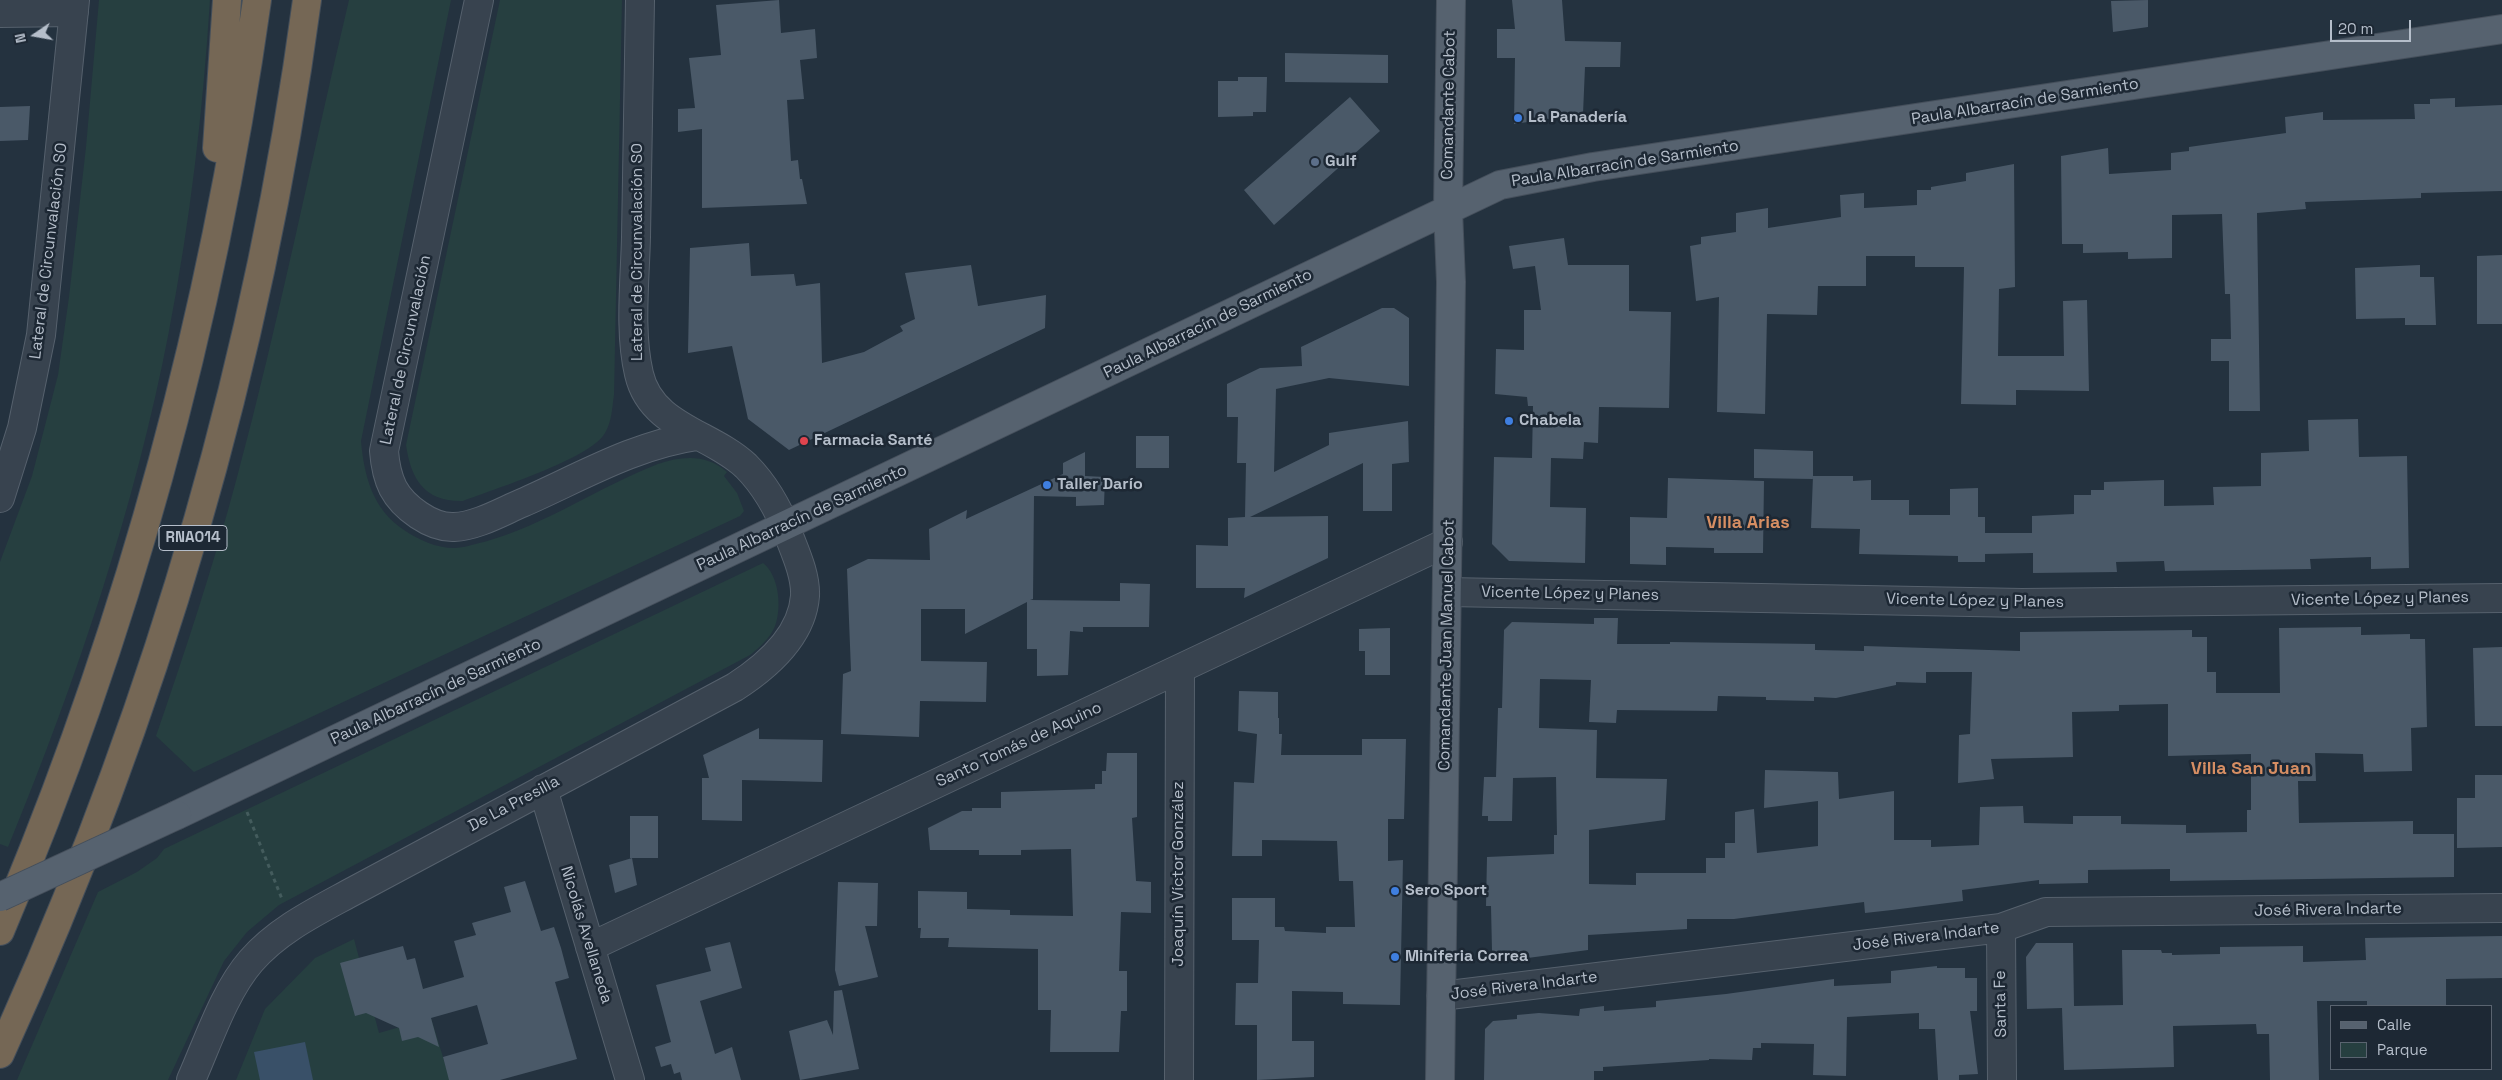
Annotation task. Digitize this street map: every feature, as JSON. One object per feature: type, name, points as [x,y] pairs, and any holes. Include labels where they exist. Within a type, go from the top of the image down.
[{"type":"highway","points":[[206,287],[227,0]]},
{"type":"highway","name":"RNA014","points":[[0,931],[41,832],[106,652],[171,435],[206,287],[233,150],[257,0]]},
{"type":"highway","name":"RNA014","points":[[0,1054],[90,844],[147,685],[177,594],[203,505],[238,369],[262,264],[290,116],[307,0]]},
{"type":"highway","points":[[290,116],[323,0]]},
{"type":"main road","name":"Comandante Cabot","points":[[1448,210],[1451,0]]},
{"type":"main road","name":"Paula Albarracín de Sarmiento","points":[[0,897],[177,815],[1500,185],[1593,167],[2502,29]]},
{"type":"main road","name":"Comandante Juan Manuel Cabot","points":[[1440,1080],[1451,282],[1448,210]]},
{"type":"street","name":"Lateral de Circunvalación","points":[[479,0],[384,451],[388,475],[393,488],[401,500],[428,520],[440,526],[454,527],[489,518],[655,444],[698,436]]},
{"type":"street","name":"Lateral de Circunvalación SO","points":[[640,0],[635,352],[642,384],[655,408],[666,417],[698,436],[720,446],[746,466],[772,498],[785,526]]},
{"type":"street","name":"Lateral de Circunvalación SO","points":[[0,498],[22,428],[41,335],[75,6]]},
{"type":"street","points":[[0,13],[75,6]]},
{"type":"street","name":"De La Presilla","points":[[191,1080],[220,1015],[242,975],[251,962],[277,937],[324,907],[543,789],[703,706],[758,672],[775,657],[797,622],[805,595],[800,567],[785,526]]},
{"type":"street","name":"Santo Tomás de Aquino","points":[[590,947],[1448,542]]},
{"type":"street","name":"Vicente López y Planes","points":[[1448,592],[2022,603],[2502,598]]},
{"type":"street","name":"Joaquín Víctor González","points":[[1179,1080],[1180,669]]},
{"type":"street","name":"Nicolás Avellaneda","points":[[543,789],[630,1080]]},
{"type":"street","name":"José Rivera Indarte","points":[[1441,996],[2001,928],[2046,912],[2502,908]]},
{"type":"street","name":"Santa Fe","points":[[2001,928],[2002,1080]]},
{"type":"path","points":[[244,806],[283,902]]},
{"type":"green space","points":[[99,0],[210,0],[204,83],[177,290],[139,463],[121,528],[80,657],[8,847],[0,844],[0,562],[32,476],[58,375],[86,147]]},
{"type":"green space","points":[[349,0],[451,0],[361,441],[362,454],[372,491],[385,513],[393,522],[422,540],[441,547],[462,547],[507,535],[550,516],[636,473],[658,464],[685,458],[703,459],[727,472],[724,476],[737,493],[744,511],[740,516],[194,772],[156,736],[218,545],[252,421]]},
{"type":"green space","points":[[500,0],[622,0],[614,395],[610,419],[605,433],[596,443],[581,453],[518,481],[463,501],[450,500],[439,498],[422,487],[412,469],[406,445]]},
{"type":"green space","points":[[763,563],[773,575],[776,583],[778,610],[773,630],[757,649],[750,655],[279,905],[247,932],[224,961],[168,1080],[17,1080],[98,892],[137,872],[157,858],[164,849]]},
{"type":"green space","points":[[354,939],[379,1033],[431,1018],[446,1067],[488,1056],[494,1080],[236,1080],[265,1009],[315,958]]},
{"type":"water","points":[[305,1042],[313,1080],[260,1080],[254,1052]]},
{"type":"building","points":[[779,0],[781,33],[815,29],[817,58],[800,60],[804,99],[787,100],[791,161],[798,160],[800,179],[802,179],[807,204],[702,208],[702,129],[678,132],[678,109],[695,108],[689,58],[721,55],[716,5]]},
{"type":"building","points":[[1512,0],[1562,0],[1565,41],[1621,42],[1620,67],[1585,67],[1583,114],[1514,124],[1515,58],[1497,58],[1497,29],[1515,29]]},
{"type":"building","points":[[2148,0],[2148,27],[2113,32],[2111,1]]},
{"type":"building","points":[[1285,53],[1388,55],[1388,83],[1285,82]]},
{"type":"building","points":[[1238,77],[1267,77],[1266,112],[1253,112],[1253,116],[1218,117],[1218,81],[1238,81]]},
{"type":"building","points":[[1350,97],[1380,131],[1274,225],[1244,190]]},
{"type":"building","points":[[2455,98],[2455,107],[2502,105],[2502,191],[2421,193],[2421,198],[2305,202],[2306,209],[2257,213],[2260,411],[2229,411],[2229,361],[2211,361],[2211,339],[2231,339],[2230,294],[2225,294],[2222,214],[2172,215],[2172,258],[2128,259],[2128,252],[2083,253],[2083,244],[2062,244],[2061,156],[2108,148],[2109,174],[2171,170],[2171,153],[2189,151],[2189,147],[2286,133],[2285,117],[2323,112],[2323,120],[2415,119],[2414,104],[2430,104],[2430,99]]},
{"type":"building","points":[[30,106],[28,140],[0,141],[0,107]]},
{"type":"building","points":[[2014,164],[2015,287],[1999,289],[1998,356],[2064,356],[2063,301],[2087,300],[2089,391],[2016,390],[2016,405],[1961,404],[1964,267],[1915,267],[1915,256],[1866,256],[1866,286],[1818,286],[1817,315],[1767,314],[1765,414],[1717,412],[1719,297],[1696,301],[1690,246],[1701,244],[1701,237],[1736,232],[1736,213],[1768,208],[1768,228],[1841,217],[1840,195],[1864,193],[1864,208],[1917,205],[1917,190],[1931,190],[1931,187],[1966,181],[1966,173]]},
{"type":"building","points":[[1564,238],[1568,265],[1629,265],[1629,311],[1671,312],[1669,408],[1599,407],[1598,443],[1584,442],[1583,459],[1551,458],[1550,507],[1586,508],[1585,563],[1509,561],[1492,544],[1494,457],[1532,458],[1533,406],[1528,406],[1527,397],[1495,394],[1496,349],[1524,350],[1524,310],[1541,310],[1535,266],[1513,269],[1509,246]]},
{"type":"building","points":[[749,243],[751,276],[794,274],[796,286],[820,283],[822,363],[864,352],[903,331],[900,326],[915,319],[905,273],[971,265],[978,306],[1046,295],[1045,328],[789,450],[748,419],[732,346],[688,353],[690,248]]},
{"type":"building","points":[[2502,255],[2502,324],[2477,324],[2477,256]]},
{"type":"building","points":[[2420,265],[2420,277],[2434,277],[2436,325],[2405,325],[2405,318],[2356,319],[2355,268]]},
{"type":"building","points":[[1382,308],[1394,308],[1409,318],[1409,386],[1329,378],[1276,389],[1274,472],[1329,445],[1329,433],[1408,421],[1409,462],[1392,464],[1392,511],[1363,511],[1363,463],[1250,517],[1328,516],[1328,558],[1244,598],[1245,588],[1196,588],[1196,545],[1228,546],[1228,518],[1245,517],[1246,463],[1237,463],[1238,417],[1227,417],[1227,384],[1260,368],[1302,366],[1301,347]]},
{"type":"building","points":[[2358,419],[2359,457],[2407,456],[2409,568],[2371,569],[2371,557],[2310,559],[2311,569],[2165,571],[2164,561],[2116,562],[2117,572],[2033,573],[2033,553],[1985,554],[1985,562],[1958,562],[1958,556],[1859,554],[1860,529],[1811,528],[1813,476],[1853,476],[1853,481],[1871,480],[1871,500],[1909,500],[1909,515],[1950,515],[1950,489],[1978,488],[1978,517],[1985,517],[1985,533],[2032,533],[2032,516],[2074,514],[2074,495],[2091,495],[2091,490],[2104,490],[2104,482],[2164,480],[2164,506],[2214,505],[2213,487],[2261,486],[2261,453],[2309,451],[2308,420]]},
{"type":"building","points":[[1136,436],[1169,436],[1169,468],[1136,468]]},
{"type":"building","points":[[1754,449],[1813,451],[1813,479],[1754,478]]},
{"type":"building","points":[[1085,452],[1085,476],[1105,477],[1104,505],[1076,506],[1076,497],[1034,496],[1033,599],[1030,600],[1120,601],[1120,583],[1150,584],[1149,627],[1083,627],[1083,632],[1070,631],[1068,675],[1037,676],[1037,649],[1027,649],[1027,602],[965,634],[965,609],[921,609],[921,661],[987,662],[986,702],[920,701],[919,737],[841,734],[843,674],[851,671],[847,569],[868,559],[930,560],[929,529],[967,510],[966,519],[1063,474],[1063,463]]},
{"type":"building","points":[[1668,478],[1764,481],[1763,553],[1714,553],[1714,548],[1666,547],[1666,565],[1630,564],[1630,517],[1667,518]]},
{"type":"building","points":[[1594,618],[1618,618],[1617,644],[1670,644],[1670,642],[1815,644],[1815,650],[1864,651],[1864,646],[2020,651],[2020,632],[2192,630],[2192,637],[2207,637],[2207,672],[2216,672],[2216,693],[2280,693],[2279,628],[2361,627],[2361,635],[2410,634],[2410,639],[2425,639],[2427,727],[2411,728],[2412,771],[2364,772],[2363,754],[2315,753],[2316,781],[2298,781],[2299,823],[2413,821],[2413,834],[2454,834],[2454,877],[2170,881],[2170,869],[2088,870],[2088,883],[2039,884],[2039,880],[1962,890],[1963,901],[1892,910],[1865,913],[1864,902],[1734,919],[1687,919],[1687,929],[1588,935],[1588,950],[1505,961],[1492,951],[1491,906],[1486,906],[1487,857],[1554,854],[1554,835],[1557,835],[1556,777],[1513,778],[1512,821],[1488,821],[1488,816],[1482,816],[1484,777],[1496,777],[1498,708],[1502,708],[1504,630],[1512,622],[1594,624]],"holes":[[[1926,672],[1972,672],[1970,734],[1959,735],[1958,783],[1994,779],[1991,759],[2073,757],[2072,712],[2119,711],[2119,705],[2168,704],[2168,756],[2251,754],[2251,810],[2247,810],[2247,832],[2186,833],[2186,825],[2121,824],[2121,816],[2073,816],[2073,824],[2024,823],[2023,806],[1980,807],[1979,845],[1931,847],[1931,840],[1894,840],[1894,791],[1839,799],[1838,772],[1765,770],[1764,808],[1818,801],[1818,846],[1757,853],[1754,809],[1735,812],[1735,843],[1725,843],[1725,858],[1706,858],[1706,873],[1636,873],[1636,885],[1589,884],[1589,830],[1665,820],[1667,779],[1596,778],[1597,730],[1539,728],[1540,679],[1591,680],[1589,722],[1616,723],[1617,710],[1717,711],[1718,696],[1814,701],[1814,697],[1836,698],[1896,685],[1896,682],[1926,683]]]},
{"type":"building","points":[[1390,628],[1390,675],[1365,675],[1365,651],[1359,651],[1359,629]]},
{"type":"building","points":[[2502,647],[2502,726],[2475,726],[2473,648]]},
{"type":"building","points":[[1239,691],[1278,692],[1279,734],[1282,734],[1281,755],[1362,755],[1362,739],[1406,739],[1404,819],[1388,819],[1388,861],[1403,860],[1400,1005],[1343,1004],[1343,992],[1292,991],[1292,1041],[1314,1041],[1314,1077],[1257,1080],[1257,1025],[1235,1025],[1236,983],[1258,983],[1259,940],[1232,940],[1232,898],[1275,898],[1275,927],[1284,927],[1285,931],[1326,933],[1326,927],[1355,927],[1353,881],[1339,881],[1337,841],[1262,840],[1262,856],[1232,856],[1234,782],[1254,783],[1257,734],[1238,731]]},
{"type":"building","points":[[759,728],[759,739],[823,740],[822,782],[742,780],[742,821],[702,820],[702,778],[709,778],[703,755]]},
{"type":"building","points":[[1107,753],[1137,753],[1137,817],[1132,818],[1136,881],[1151,882],[1151,913],[1121,912],[1119,971],[1127,971],[1127,1011],[1121,1011],[1119,1052],[1050,1052],[1051,1010],[1038,1010],[1038,949],[948,947],[949,938],[920,938],[921,928],[918,928],[918,891],[967,892],[967,909],[1010,910],[1010,915],[1073,916],[1071,849],[1021,850],[1021,855],[979,855],[979,850],[930,850],[928,828],[962,811],[972,811],[972,808],[1001,808],[1001,792],[1095,789],[1095,784],[1102,784],[1102,771],[1106,771]]},
{"type":"building","points":[[2475,775],[2502,775],[2502,847],[2457,848],[2457,798],[2475,798]]},
{"type":"building","points":[[630,816],[658,816],[658,858],[630,858]]},
{"type":"building","points":[[632,858],[637,885],[615,893],[609,865]]},
{"type":"building","points":[[525,881],[541,931],[554,927],[561,948],[569,978],[555,982],[577,1059],[500,1080],[449,1080],[443,1057],[488,1044],[477,1005],[431,1018],[439,1047],[418,1037],[402,1041],[399,1028],[366,1013],[355,1016],[340,963],[403,946],[407,960],[415,958],[423,989],[464,977],[454,941],[476,935],[472,923],[511,912],[504,887]]},
{"type":"building","points":[[838,882],[878,883],[877,926],[865,926],[878,977],[839,986],[835,970]]},
{"type":"building","points":[[2502,936],[2502,978],[2446,979],[2446,1005],[2367,1005],[2367,1001],[2317,1001],[2319,1080],[2270,1080],[2269,1034],[2257,1034],[2256,1024],[2173,1026],[2174,1067],[2064,1070],[2062,1008],[2027,1009],[2026,957],[2036,943],[2073,943],[2074,1006],[2123,1005],[2122,950],[2161,950],[2162,953],[2172,953],[2172,955],[2220,954],[2220,947],[2303,946],[2303,962],[2366,960],[2365,938]]},
{"type":"building","points":[[730,942],[742,988],[700,1001],[715,1054],[732,1047],[741,1080],[682,1080],[680,1072],[674,1074],[671,1064],[661,1067],[655,1047],[671,1042],[656,985],[711,971],[705,948]]},
{"type":"building","points":[[1937,966],[1937,968],[1965,968],[1965,978],[1977,978],[1977,1011],[1970,1011],[1978,1074],[1959,1075],[1959,1080],[1938,1080],[1935,1029],[1919,1029],[1919,1013],[1847,1017],[1846,1076],[1813,1075],[1814,1044],[1761,1043],[1761,1048],[1753,1048],[1752,1060],[1709,1059],[1603,1067],[1603,1071],[1594,1071],[1594,1080],[1484,1080],[1485,1029],[1493,1021],[1517,1019],[1517,1015],[1539,1013],[1579,1016],[1580,1009],[1604,1006],[1604,1011],[1656,1007],[1656,1001],[1726,994],[1834,979],[1834,986],[1891,983],[1891,971]]},
{"type":"building","points":[[842,990],[859,1069],[800,1080],[789,1031],[827,1020],[833,1035],[834,991]]},
{"type":"place","name":"La Panadería","points":[[1518,118]]},
{"type":"place","name":"Gulf","points":[[1315,162]]},
{"type":"place","name":"Chabela","points":[[1509,421]]},
{"type":"place","name":"Farmacia Santé","points":[[804,441]]},
{"type":"place","name":"Taller Darío","points":[[1047,485]]},
{"type":"place","name":"Sero Sport","points":[[1395,891]]},
{"type":"place","name":"Miniferia Correa","points":[[1395,957]]},
{"type":"district","name":"Villa Arias","points":[[1748,523]]},
{"type":"district","name":"Villa San Juan","points":[[2251,769]]}]
